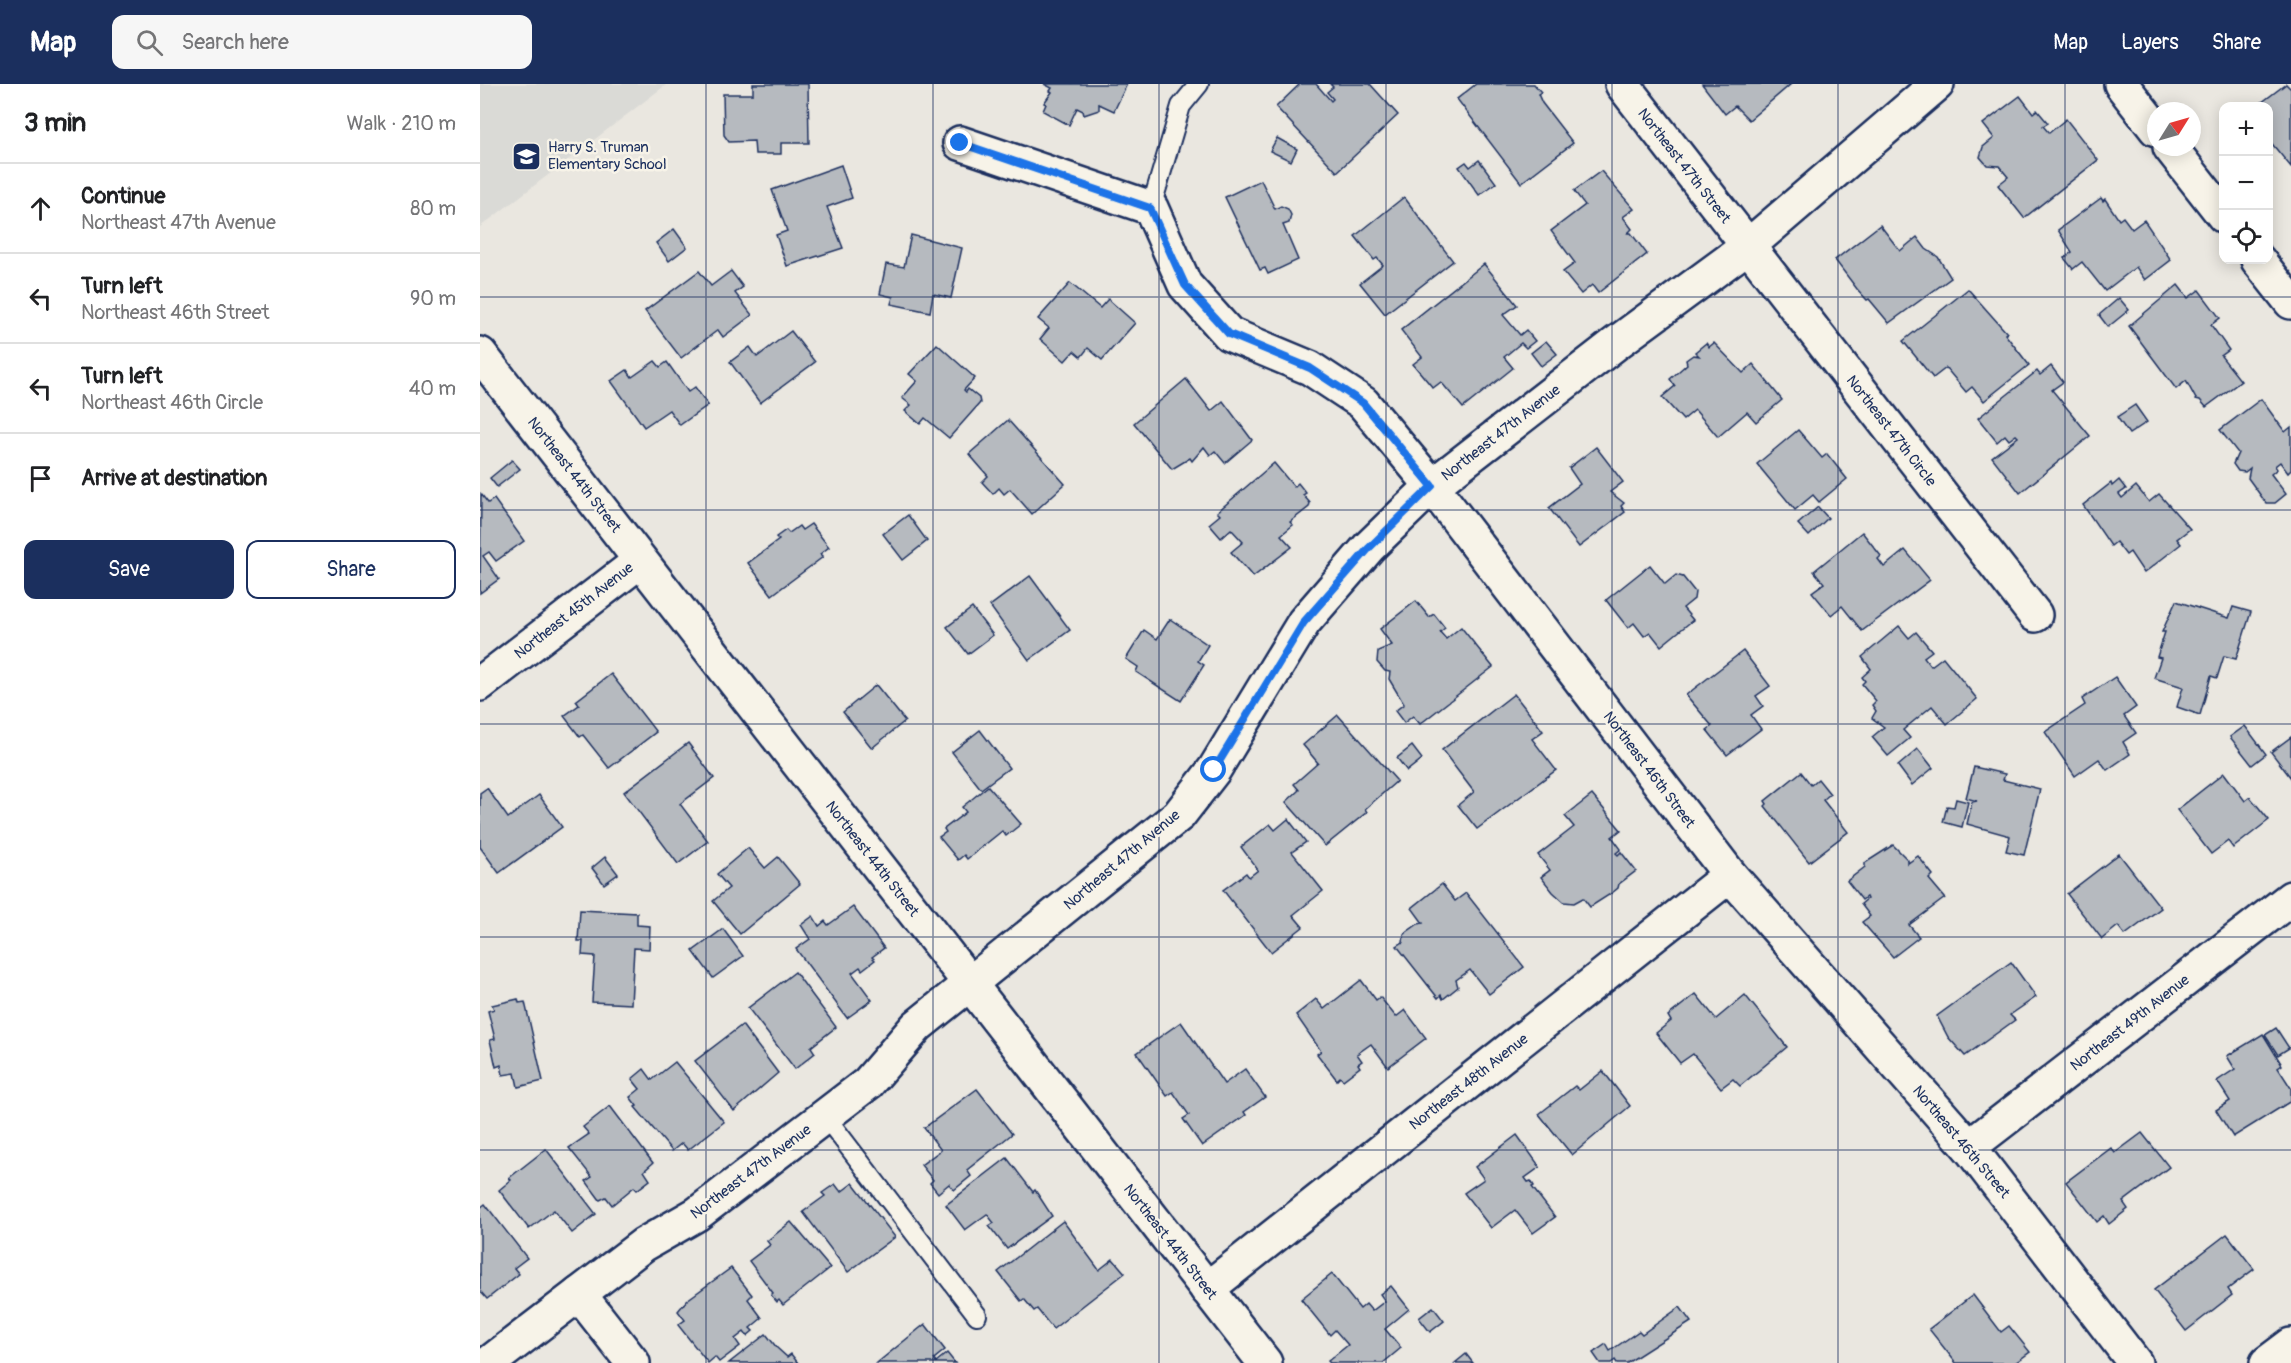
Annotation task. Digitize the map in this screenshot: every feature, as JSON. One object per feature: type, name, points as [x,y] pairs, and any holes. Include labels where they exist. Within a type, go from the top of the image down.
[{"type":"street","name":"Northeast 47th Street","points":[[1622,84],[1747,247]]},
{"type":"street","name":"Northeast 47th Avenue","points":[[489,1363],[643,1245],[697,1214],[868,1083],[917,1026],[1179,815],[1214,770],[1304,622],[1369,548],[1432,486],[1615,344],[1747,247],[1937,84]]},
{"type":"street","points":[[2121,84],[2147,117]]},
{"type":"street","points":[[960,143],[1150,208]]},
{"type":"street","points":[[2177,156],[2219,211]]},
{"type":"street","name":"Northeast 46th Street","points":[[1150,208],[1185,285],[1229,334],[1310,368],[1363,403],[1432,486],[1730,875],[1969,1147],[2135,1363]]},
{"type":"street","name":"Northeast 47th Circle","points":[[1747,247],[2035,615]]},
{"type":"street","points":[[2261,264],[2291,302]]},
{"type":"street","name":"Northeast 44th Street","points":[[480,354],[1265,1363]]},
{"type":"street","name":"Northeast 45th Avenue","points":[[480,684],[640,561]]},
{"type":"street","name":"Northeast 48th Avenue","points":[[1207,1289],[1730,875]]},
{"type":"street","name":"Northeast 49th Avenue","points":[[1969,1147],[2291,898]]},
{"type":"street","points":[[579,1294],[633,1363]]},
{"type":"street","points":[[2267,1363],[2291,1345]]},
{"type":"lane","points":[[1150,208],[1181,106],[1199,84]]},
{"type":"lane","points":[[825,1116],[977,1315]]},
{"type":"shaded area","name":"Harry S. Truman Elementary School","points":[[480,84],[667,84],[480,227]]},
{"type":"building","points":[[753,84],[808,84],[809,143],[781,143],[781,154],[755,154],[754,141],[729,142],[724,135],[723,94],[753,94]]},
{"type":"building","points":[[1044,84],[1127,84],[1114,111],[1099,104],[1099,110],[1084,115],[1083,111],[1077,108],[1069,125],[1043,111],[1046,104],[1044,103],[1052,92],[1050,91],[1052,88]]},
{"type":"building","points":[[1300,84],[1316,84],[1331,101],[1333,99],[1327,92],[1333,87],[1330,84],[1370,84],[1398,115],[1337,172],[1276,107]]},
{"type":"building","points":[[1476,84],[1534,84],[1541,92],[1538,94],[1542,103],[1573,143],[1521,183],[1457,99]]},
{"type":"building","points":[[1702,84],[1791,84],[1749,120],[1735,106],[1725,114]]},
{"type":"building","points":[[2286,84],[2291,89],[2291,167],[2273,145],[2273,102],[2262,102]]},
{"type":"building","points":[[2020,96],[2033,113],[2037,110],[2048,123],[2043,126],[2049,133],[2066,119],[2098,160],[2024,218],[1998,185],[2008,177],[1999,166],[1987,165],[1980,157],[1983,147],[1994,138],[1983,124]]},
{"type":"building","points":[[1277,138],[1297,149],[1291,161],[1270,151]]},
{"type":"building","points":[[1479,160],[1496,183],[1479,195],[1459,167],[1466,162],[1470,167]]},
{"type":"building","points":[[841,165],[852,198],[827,207],[843,248],[787,266],[776,235],[787,231],[772,190]]},
{"type":"building","points":[[1601,171],[1634,209],[1623,217],[1632,229],[1628,233],[1631,233],[1647,254],[1598,293],[1592,285],[1581,294],[1563,272],[1575,263],[1551,231],[1585,205],[1574,191]]},
{"type":"building","points":[[1261,180],[1275,209],[1281,206],[1288,209],[1291,215],[1289,223],[1283,225],[1298,260],[1268,274],[1265,268],[1260,270],[1225,197]]},
{"type":"building","points":[[1404,197],[1453,261],[1385,314],[1360,283],[1383,265],[1377,258],[1374,260],[1355,236]]},
{"type":"building","points":[[2101,198],[2103,201],[2105,199],[2119,220],[2123,217],[2132,229],[2144,220],[2171,260],[2145,280],[2136,267],[2105,291],[2082,262],[2073,269],[2064,258],[2072,252],[2058,230]]},
{"type":"building","points":[[1880,225],[1900,251],[1917,237],[1926,249],[1938,257],[1951,278],[1889,323],[1869,299],[1867,300],[1857,289],[1835,260]]},
{"type":"building","points":[[674,229],[687,247],[669,261],[656,243]]},
{"type":"building","points":[[911,235],[962,248],[951,298],[933,294],[930,312],[891,304],[893,297],[880,294],[886,264],[904,267]]},
{"type":"building","points":[[1484,264],[1517,305],[1503,315],[1520,335],[1526,330],[1535,341],[1526,348],[1521,343],[1504,357],[1513,368],[1463,408],[1441,382],[1433,388],[1413,364],[1422,357],[1401,330]]},
{"type":"building","points":[[699,271],[711,286],[731,271],[743,287],[735,293],[752,315],[723,337],[718,330],[681,358],[645,311]]},
{"type":"building","points":[[1070,283],[1100,308],[1108,299],[1135,323],[1102,360],[1088,348],[1081,357],[1074,351],[1065,361],[1040,339],[1049,328],[1038,319]]},
{"type":"building","points":[[2178,285],[2188,298],[2199,290],[2220,318],[2211,325],[2229,350],[2221,356],[2241,381],[2206,407],[2196,399],[2186,381],[2176,389],[2129,326]]},
{"type":"building","points":[[1968,289],[2007,333],[2005,334],[2029,365],[1984,401],[1972,387],[1966,392],[1946,368],[1933,378],[1903,341]]},
{"type":"building","points":[[2119,298],[2129,310],[2108,327],[2099,315]]},
{"type":"building","points":[[791,331],[815,362],[760,403],[730,362],[750,347],[757,357]]},
{"type":"building","points":[[1546,341],[1557,354],[1541,366],[1531,353]]},
{"type":"building","points":[[1706,343],[1709,347],[1714,343],[1743,373],[1753,364],[1782,400],[1756,422],[1747,412],[1718,437],[1695,410],[1683,420],[1662,397],[1675,386],[1670,379],[1687,364],[1686,360],[1693,355],[1699,356],[1695,352]]},
{"type":"building","points":[[937,344],[975,378],[964,390],[966,392],[968,389],[979,398],[980,403],[949,438],[925,418],[920,424],[905,411],[911,405],[902,398],[917,381],[909,374]]},
{"type":"building","points":[[655,361],[660,367],[667,362],[688,392],[695,387],[708,405],[680,425],[669,410],[644,427],[611,381],[627,370],[632,377]]},
{"type":"building","points":[[2051,366],[2063,382],[2052,390],[2090,436],[2020,493],[1992,457],[2018,437],[2016,435],[2009,440],[2005,435],[1997,442],[1978,418],[2037,371],[2040,375]]},
{"type":"building","points":[[1186,379],[1211,411],[1223,401],[1252,440],[1225,463],[1215,451],[1210,455],[1204,447],[1192,461],[1190,458],[1172,469],[1134,423]]},
{"type":"building","points":[[2261,399],[2285,432],[2291,427],[2291,470],[2288,473],[2280,462],[2271,474],[2286,494],[2275,503],[2266,503],[2248,478],[2250,468],[2245,472],[2238,471],[2233,464],[2238,453],[2220,430]]},
{"type":"building","points":[[2135,405],[2147,422],[2129,434],[2117,417]]},
{"type":"building","points":[[1008,420],[1065,484],[1032,514],[1010,489],[1004,494],[999,488],[993,494],[982,482],[988,476],[969,454]]},
{"type":"building","points":[[1798,430],[1822,458],[1827,454],[1847,479],[1819,502],[1813,495],[1795,510],[1757,464]]},
{"type":"building","points":[[1596,447],[1623,482],[1610,492],[1624,503],[1621,506],[1625,512],[1579,547],[1549,508],[1580,484],[1569,468]]},
{"type":"building","points":[[512,460],[520,469],[497,487],[490,478]]},
{"type":"building","points":[[1274,463],[1294,487],[1298,483],[1306,493],[1303,495],[1310,503],[1309,507],[1290,522],[1293,525],[1281,535],[1292,547],[1253,577],[1231,552],[1243,542],[1231,529],[1221,538],[1209,524],[1220,515],[1217,512]]},
{"type":"building","points":[[2119,480],[2126,489],[2119,494],[2122,498],[2136,486],[2149,502],[2159,494],[2190,529],[2177,539],[2181,544],[2144,573],[2130,552],[2126,555],[2116,542],[2111,546],[2083,505],[2111,483],[2112,486]]},
{"type":"building","points":[[481,494],[488,503],[494,499],[524,541],[496,561],[489,552],[483,556],[499,579],[480,593]]},
{"type":"building","points":[[1818,507],[1828,518],[1809,536],[1798,524]]},
{"type":"building","points":[[908,515],[927,541],[903,560],[883,534]]},
{"type":"building","points":[[811,524],[829,547],[820,554],[823,557],[772,595],[748,563],[779,540],[776,537],[786,530],[789,533],[799,526],[802,530]]},
{"type":"building","points":[[1862,532],[1881,556],[1878,559],[1884,567],[1905,550],[1930,580],[1862,631],[1842,606],[1831,615],[1812,592],[1824,583],[1814,571]]},
{"type":"building","points":[[1650,565],[1665,584],[1676,575],[1683,577],[1695,592],[1694,599],[1683,608],[1693,620],[1661,646],[1650,632],[1644,636],[1634,623],[1628,628],[1606,600]]},
{"type":"building","points":[[1030,576],[1070,630],[1029,660],[990,606]]},
{"type":"building","points":[[1416,601],[1429,617],[1434,614],[1445,628],[1440,632],[1446,639],[1461,627],[1493,667],[1420,724],[1413,716],[1404,723],[1395,711],[1404,704],[1389,679],[1390,672],[1385,671],[1377,662],[1378,651],[1392,645],[1380,629]]},
{"type":"building","points":[[2176,601],[2229,618],[2233,607],[2251,612],[2236,659],[2224,656],[2217,678],[2211,676],[2200,715],[2177,707],[2183,687],[2154,678],[2161,658],[2157,657],[2165,632],[2162,632]]},
{"type":"building","points":[[972,608],[993,635],[968,654],[947,627]]},
{"type":"building","points":[[1170,619],[1208,645],[1198,661],[1204,665],[1181,701],[1136,672],[1138,667],[1126,659],[1144,630],[1157,639]]},
{"type":"building","points":[[1899,626],[1909,638],[1916,632],[1932,651],[1924,657],[1931,666],[1943,657],[1977,699],[1947,724],[1932,706],[1903,730],[1910,738],[1888,756],[1872,737],[1884,727],[1872,718],[1876,711],[1872,705],[1876,701],[1862,684],[1865,681],[1862,677],[1871,669],[1862,657]]},
{"type":"building","points":[[1743,651],[1770,686],[1756,696],[1763,706],[1751,715],[1761,729],[1727,755],[1707,730],[1712,726],[1686,695]]},
{"type":"building","points":[[611,674],[656,732],[609,768],[583,735],[580,737],[564,716],[579,705],[576,701]]},
{"type":"building","points":[[2115,677],[2136,707],[2124,716],[2136,733],[2123,742],[2130,754],[2107,770],[2099,759],[2075,776],[2045,732],[2085,705],[2082,699]]},
{"type":"building","points":[[876,685],[905,721],[872,748],[843,712]]},
{"type":"building","points":[[1514,694],[1543,731],[1532,739],[1556,770],[1477,829],[1458,805],[1474,792],[1442,750]]},
{"type":"building","points":[[1338,715],[1397,781],[1365,809],[1367,812],[1325,846],[1286,802],[1299,790],[1294,784],[1318,763],[1303,745]]},
{"type":"building","points":[[2245,726],[2266,754],[2252,765],[2230,737]]},
{"type":"building","points":[[980,730],[1009,768],[981,789],[952,752]]},
{"type":"building","points":[[2291,737],[2291,778],[2271,752]]},
{"type":"building","points":[[688,743],[714,778],[680,804],[708,841],[678,864],[624,792]]},
{"type":"building","points":[[1412,746],[1422,759],[1407,771],[1397,758]]},
{"type":"building","points":[[1918,749],[1933,768],[1912,785],[1898,766]]},
{"type":"building","points":[[1974,767],[2005,774],[2003,780],[2040,789],[2024,855],[2006,851],[2010,836],[1967,824],[1972,802],[1977,801],[1966,798]]},
{"type":"building","points":[[1801,772],[1811,785],[1818,779],[1830,794],[1823,800],[1848,832],[1809,862],[1765,806],[1767,804],[1765,801]]},
{"type":"building","points":[[2224,773],[2245,801],[2250,797],[2269,820],[2233,848],[2228,841],[2211,854],[2177,810]]},
{"type":"building","points":[[988,786],[1021,824],[1006,836],[1002,831],[967,859],[964,855],[958,860],[939,837],[946,832],[944,829],[966,812],[962,807]]},
{"type":"building","points":[[487,788],[508,818],[539,795],[562,827],[499,873],[480,847],[480,793]]},
{"type":"building","points":[[1592,795],[1621,830],[1612,837],[1621,849],[1616,853],[1618,855],[1621,852],[1636,871],[1619,884],[1612,893],[1590,907],[1583,898],[1574,903],[1564,902],[1553,892],[1541,877],[1550,870],[1538,855],[1574,827],[1565,816]]},
{"type":"building","points":[[1956,799],[1968,802],[1962,827],[1943,822],[1947,806],[1954,807]]},
{"type":"building","points":[[1288,819],[1306,842],[1292,852],[1323,891],[1293,915],[1303,927],[1271,952],[1223,890],[1246,873],[1249,877],[1258,870],[1241,847],[1270,824],[1275,830]]},
{"type":"building","points":[[1893,845],[1908,860],[1908,863],[1918,856],[1933,875],[1929,879],[1945,898],[1909,925],[1919,937],[1893,957],[1862,922],[1870,916],[1861,904],[1867,899],[1866,897],[1862,900],[1847,881],[1865,867],[1865,863]]},
{"type":"building","points":[[748,848],[765,868],[778,857],[800,884],[740,934],[713,901],[729,888],[717,874]]},
{"type":"building","points":[[2119,854],[2161,908],[2125,935],[2118,926],[2102,939],[2067,894]]},
{"type":"building","points":[[605,857],[618,874],[604,884],[592,868]]},
{"type":"building","points":[[1442,884],[1455,901],[1466,893],[1524,967],[1489,994],[1470,970],[1456,980],[1458,987],[1443,999],[1441,995],[1438,998],[1397,946],[1403,942],[1404,934],[1423,923],[1412,908]]},
{"type":"building","points":[[853,907],[884,948],[872,957],[875,960],[862,970],[860,967],[852,973],[872,1000],[847,1018],[796,949],[810,939],[801,925],[813,916],[819,926],[825,921],[828,925]]},
{"type":"building","points":[[580,910],[637,913],[637,925],[650,926],[649,949],[634,948],[631,1004],[592,1002],[595,956],[582,955],[583,941],[578,941]]},
{"type":"building","points":[[723,929],[743,956],[713,978],[693,951]]},
{"type":"building","points":[[2011,962],[2036,997],[2010,1015],[2015,1020],[1965,1056],[1948,1037],[1937,1016]]},
{"type":"building","points":[[795,972],[836,1027],[811,1047],[815,1053],[795,1069],[748,1008]]},
{"type":"building","points":[[1361,980],[1376,1000],[1380,997],[1396,1017],[1405,1010],[1426,1038],[1388,1067],[1371,1044],[1357,1054],[1362,1061],[1358,1064],[1360,1067],[1343,1080],[1340,1077],[1337,1080],[1317,1054],[1321,1051],[1296,1015],[1316,999],[1324,1009]]},
{"type":"building","points":[[1696,994],[1716,1019],[1745,995],[1787,1047],[1740,1086],[1733,1079],[1721,1088],[1693,1054],[1680,1063],[1656,1033],[1671,1021],[1668,1016]]},
{"type":"building","points":[[518,999],[519,1003],[525,1002],[543,1081],[518,1087],[515,1073],[503,1075],[501,1065],[496,1067],[490,1040],[495,1039],[488,1011],[494,1009],[492,1005]]},
{"type":"building","points":[[1181,1022],[1224,1084],[1245,1069],[1265,1097],[1244,1112],[1246,1115],[1202,1146],[1183,1119],[1189,1115],[1173,1092],[1167,1096],[1137,1053]]},
{"type":"building","points":[[742,1025],[778,1073],[734,1111],[695,1061]]},
{"type":"building","points":[[2276,1028],[2289,1048],[2278,1055],[2265,1035]]},
{"type":"building","points":[[2263,1034],[2282,1065],[2278,1068],[2291,1088],[2291,1101],[2233,1137],[2216,1110],[2230,1101],[2217,1081],[2235,1069],[2227,1056]]},
{"type":"building","points":[[675,1062],[724,1122],[688,1150],[682,1143],[672,1151],[635,1107],[637,1106],[630,1097],[640,1089],[632,1079],[644,1069],[652,1080]]},
{"type":"building","points":[[1603,1071],[1630,1106],[1572,1155],[1539,1114],[1575,1086],[1579,1090]]},
{"type":"building","points":[[977,1089],[1012,1134],[967,1170],[971,1176],[954,1190],[949,1184],[938,1193],[930,1183],[933,1180],[921,1165],[941,1150],[924,1128]]},
{"type":"building","points":[[610,1106],[653,1163],[644,1171],[650,1180],[637,1190],[634,1187],[612,1205],[606,1197],[600,1200],[586,1181],[592,1177],[569,1148],[589,1134],[583,1127]]},
{"type":"building","points":[[2142,1133],[2169,1167],[2123,1202],[2128,1209],[2109,1224],[2104,1216],[2097,1222],[2066,1182],[2111,1148],[2115,1153]]},
{"type":"building","points":[[1517,1135],[1540,1167],[1525,1178],[1528,1182],[1531,1181],[1534,1186],[1532,1187],[1555,1217],[1533,1233],[1515,1210],[1491,1228],[1464,1193],[1484,1179],[1475,1167]]},
{"type":"building","points":[[546,1149],[596,1214],[572,1233],[554,1210],[529,1229],[499,1190],[511,1180],[509,1178]]},
{"type":"building","points":[[1007,1158],[1033,1192],[1035,1190],[1052,1216],[1007,1249],[989,1226],[994,1223],[987,1214],[965,1230],[946,1205]]},
{"type":"building","points":[[853,1183],[895,1237],[848,1272],[803,1212],[825,1196],[822,1193],[835,1184],[841,1192]]},
{"type":"building","points":[[485,1204],[527,1258],[514,1268],[519,1274],[487,1299],[480,1291],[480,1208]]},
{"type":"building","points":[[1063,1221],[1099,1270],[1113,1259],[1125,1273],[1053,1329],[1037,1309],[1034,1311],[1024,1299],[1021,1301],[998,1272]]},
{"type":"building","points":[[791,1222],[830,1268],[783,1305],[771,1295],[773,1293],[749,1261],[770,1245],[767,1241]]},
{"type":"building","points":[[2227,1234],[2254,1269],[2228,1289],[2232,1295],[2186,1331],[2154,1290]]},
{"type":"building","points":[[731,1268],[752,1295],[748,1299],[762,1318],[750,1328],[753,1331],[747,1336],[744,1332],[735,1339],[740,1346],[719,1362],[715,1357],[708,1363],[678,1325],[685,1320],[678,1311],[687,1300]]},
{"type":"building","points":[[1332,1274],[1360,1309],[1366,1304],[1372,1311],[1385,1301],[1380,1294],[1391,1286],[1409,1309],[1385,1329],[1401,1348],[1383,1363],[1330,1363],[1328,1361],[1348,1345],[1335,1330],[1330,1335],[1301,1299]]},
{"type":"building","points":[[1973,1295],[2001,1332],[2009,1326],[2030,1352],[2015,1363],[1956,1363],[1929,1329]]},
{"type":"building","points":[[1433,1307],[1444,1321],[1430,1332],[1419,1318]]},
{"type":"building","points":[[1680,1307],[1691,1322],[1627,1363],[1617,1363],[1615,1360],[1611,1363],[1600,1363],[1593,1353],[1606,1344],[1610,1351],[1639,1331],[1642,1334]]},
{"type":"building","points":[[925,1324],[945,1350],[934,1359],[936,1362],[947,1353],[955,1363],[877,1363]]},
{"type":"building","points":[[766,1334],[777,1348],[787,1357],[791,1354],[798,1363],[729,1363]]},
{"type":"building","points":[[1466,1354],[1473,1363],[1455,1363]]},
{"type":"place","name":"Harry S. Truman Elementary School","points":[[527,156]]},
{"type":"route","points":[[960,143],[1150,208],[1185,285],[1229,334],[1310,368],[1363,403],[1432,486],[1369,548],[1304,622],[1214,770]]}]
